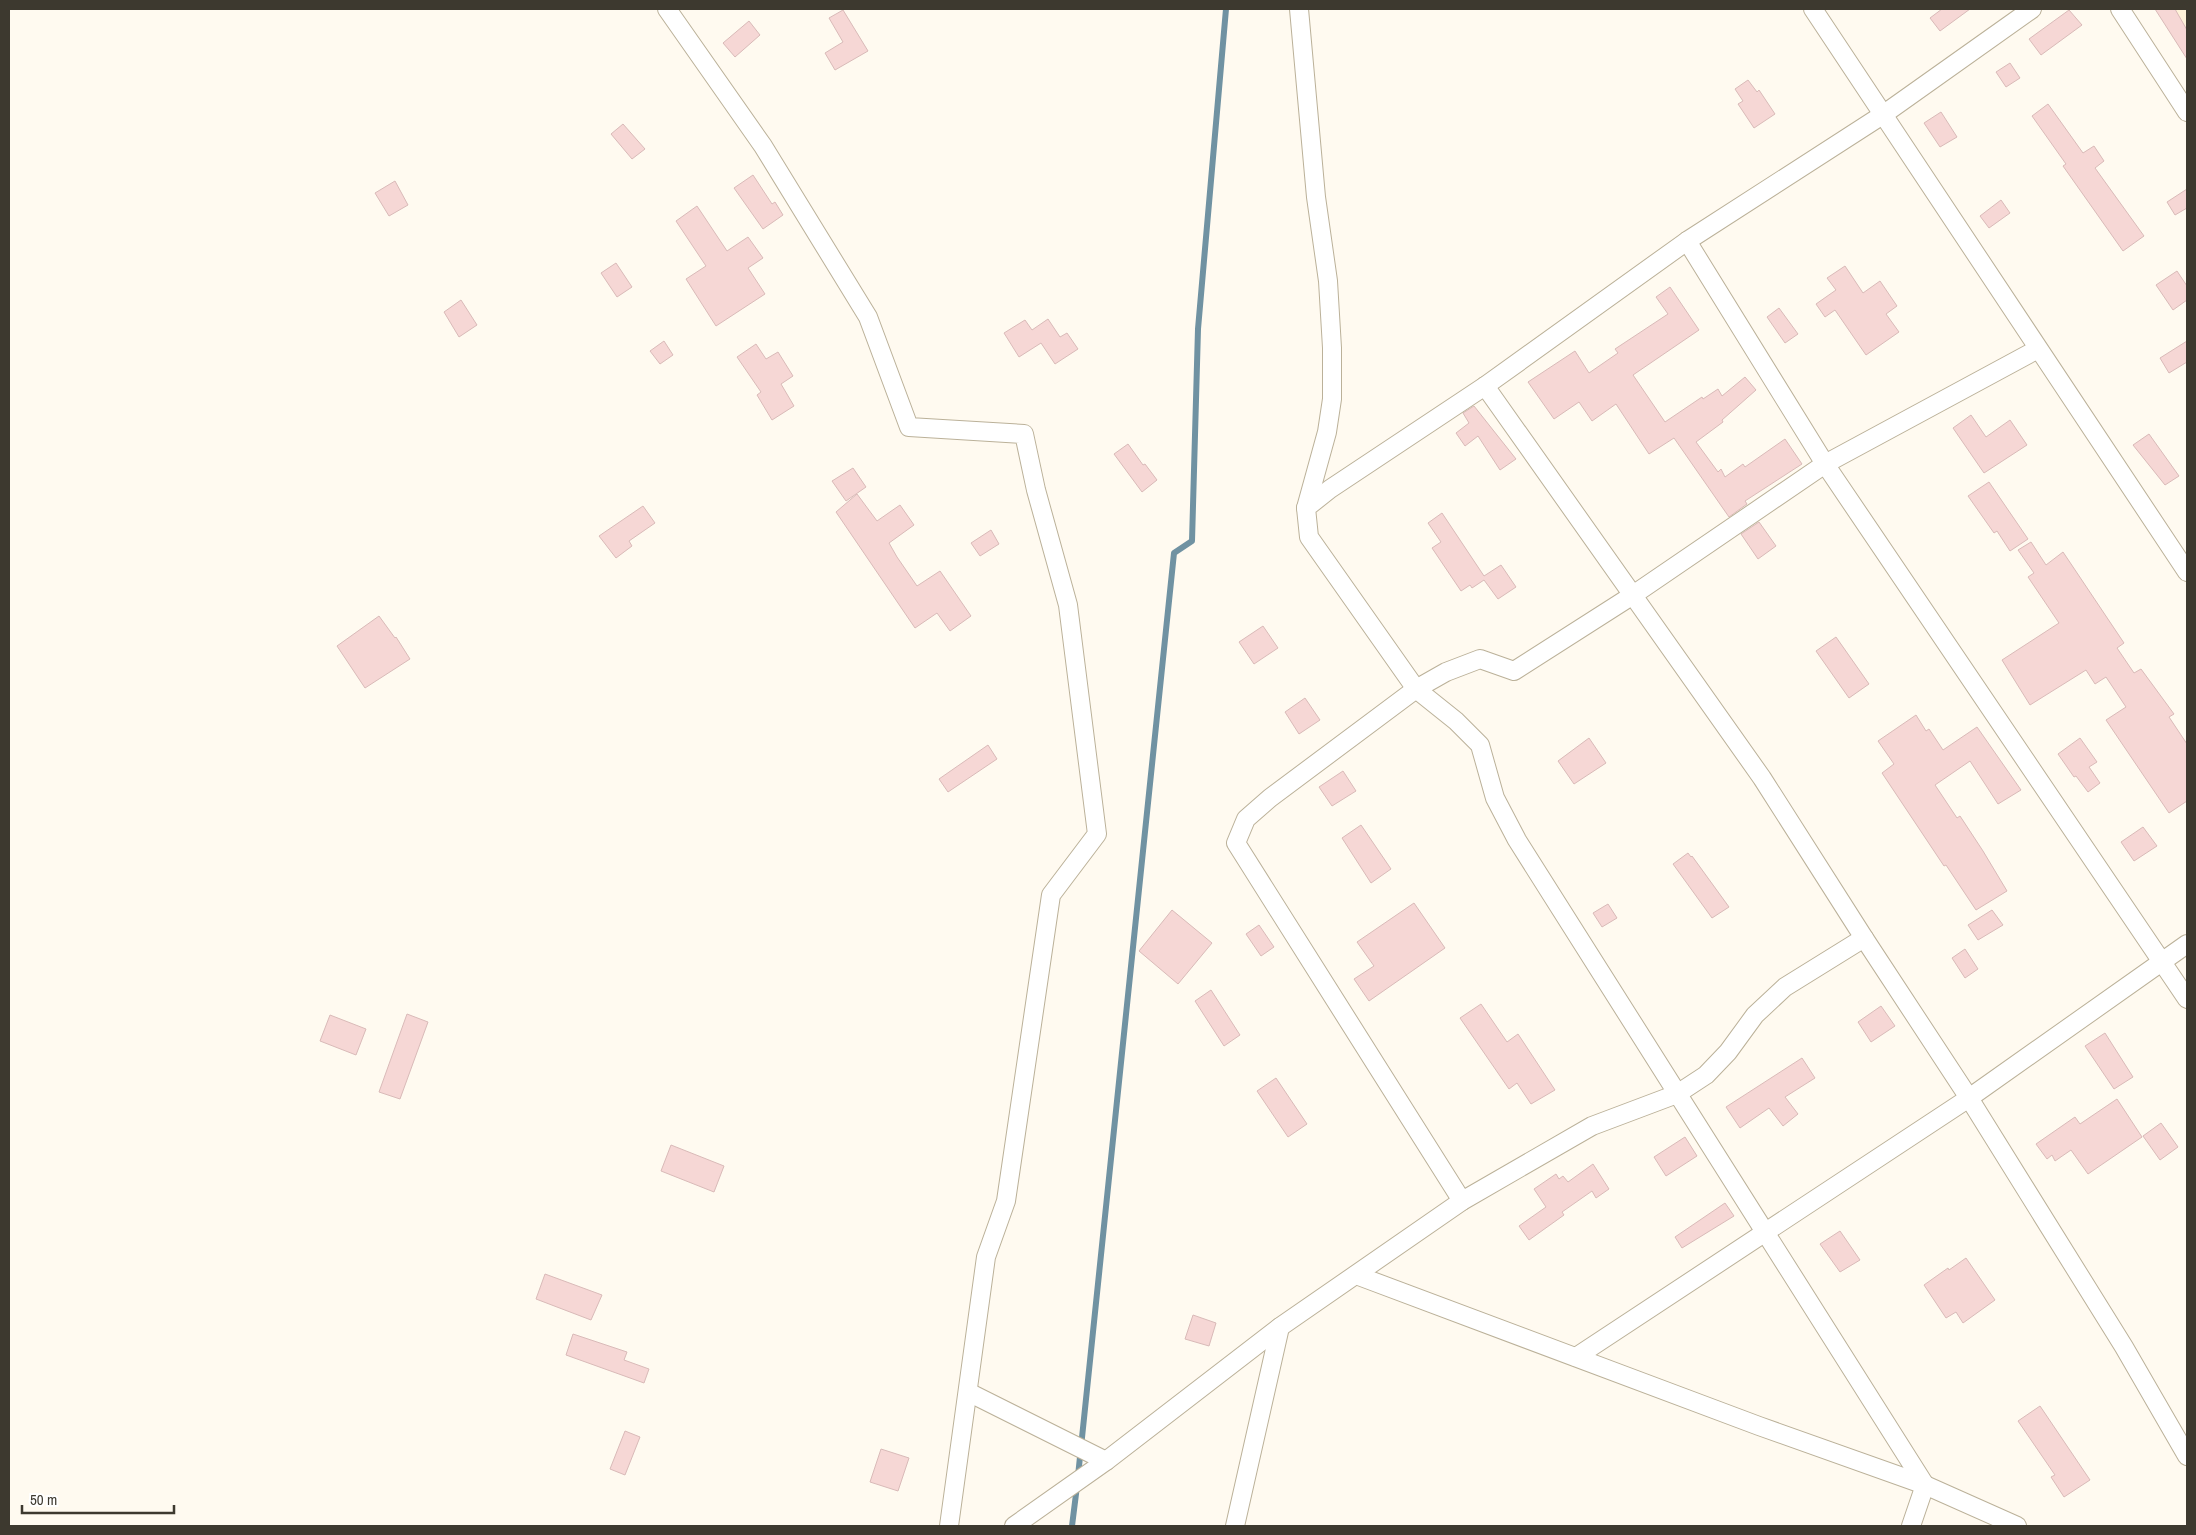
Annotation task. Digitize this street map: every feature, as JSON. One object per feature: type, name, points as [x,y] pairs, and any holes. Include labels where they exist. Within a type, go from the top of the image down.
[{"type":"street","points":[[667,9],[764,146],[868,317],[909,427],[1024,434],[1036,490],[1068,605],[1096,834],[1050,895],[1006,1201],[986,1257],[949,1526]]},
{"type":"street","points":[[1299,9],[1316,197],[1328,281],[1332,356],[1332,399],[1326,432],[1306,508],[1309,537],[1416,689],[1456,721],[1480,745],[1495,798],[1517,840],[1925,1485]]},
{"type":"street","points":[[1813,9],[2187,572]]},
{"type":"street","points":[[1306,508],[1330,489],[1485,386],[1687,241],[1884,114],[2032,9]]},
{"type":"street","points":[[2120,9],[2187,112]]},
{"type":"street","points":[[1687,241],[1825,464],[2187,999]]},
{"type":"street","points":[[1462,1200],[1236,843],[1246,819],[1270,798],[1416,689],[1446,672],[1480,659],[1514,671],[1633,595],[1825,464],[2038,349]]},
{"type":"street","points":[[1485,386],[1762,778],[1969,1098],[2124,1347],[2187,1456]]},
{"type":"street","points":[[1014,1526],[1106,1461],[1280,1327],[1462,1200],[1592,1126],[1676,1094],[1706,1075],[1728,1052],[1755,1015],[1786,987],[1864,938]]},
{"type":"street","points":[[1576,1357],[1969,1098],[2187,944]]},
{"type":"street","points":[[1356,1275],[1768,1429],[1925,1485],[2017,1526]]},
{"type":"street","points":[[1235,1526],[1280,1327]]},
{"type":"street","points":[[968,1392],[1106,1461]]},
{"type":"street","points":[[1910,1526],[1925,1485]]},
{"type":"shaded area","points":[[2160,9],[2187,9],[2187,48]]},
{"type":"building","points":[[1942,9],[1970,9],[1940,31],[1930,18]]},
{"type":"building","points":[[2155,9],[2175,9],[2187,30],[2187,59]]},
{"type":"building","points":[[843,10],[868,51],[835,70],[825,53],[843,42],[829,18]]},
{"type":"building","points":[[2069,10],[2082,25],[2041,55],[2029,39]]},
{"type":"building","points":[[749,21],[760,35],[735,57],[723,43]]},
{"type":"building","points":[[2010,63],[2020,78],[2006,87],[1996,72]]},
{"type":"building","points":[[1748,80],[1757,92],[1759,90],[1775,114],[1754,128],[1738,104],[1743,101],[1735,89]]},
{"type":"building","points":[[2048,104],[2083,153],[2094,146],[2104,161],[2095,168],[2144,236],[2123,251],[2063,166],[2066,164],[2032,116]]},
{"type":"building","points":[[1941,112],[1957,137],[1940,147],[1924,123]]},
{"type":"building","points":[[623,124],[645,149],[632,159],[611,134]]},
{"type":"building","points":[[753,175],[772,204],[775,202],[783,215],[763,229],[734,188]]},
{"type":"building","points":[[395,181],[408,205],[389,216],[375,193]]},
{"type":"building","points":[[2187,189],[2187,208],[2175,215],[2167,202]]},
{"type":"building","points":[[2001,200],[2010,213],[1989,228],[1980,216]]},
{"type":"building","points":[[697,206],[727,251],[748,237],[763,258],[748,268],[765,294],[716,326],[686,279],[706,266],[676,221]]},
{"type":"building","points":[[616,263],[632,287],[617,297],[601,273]]},
{"type":"building","points":[[1845,266],[1863,293],[1880,281],[1897,306],[1886,314],[1899,332],[1866,355],[1835,310],[1825,317],[1816,304],[1836,290],[1827,278]]},
{"type":"building","points":[[2177,271],[2187,286],[2187,300],[2173,310],[2156,285]]},
{"type":"building","points":[[1670,287],[1699,330],[1633,375],[1665,422],[1702,397],[1703,399],[1718,389],[1722,396],[1745,377],[1756,390],[1722,420],[1723,422],[1696,442],[1718,472],[1721,469],[1725,477],[1743,464],[1745,467],[1785,439],[1802,464],[1745,501],[1747,504],[1729,517],[1674,438],[1649,454],[1616,404],[1592,421],[1579,402],[1554,419],[1528,382],[1575,351],[1589,373],[1618,353],[1615,349],[1668,314],[1656,297]]},
{"type":"building","points":[[461,300],[477,325],[459,337],[444,312]]},
{"type":"building","points":[[1779,308],[1798,334],[1785,343],[1767,317]]},
{"type":"building","points":[[1048,319],[1060,337],[1067,333],[1078,349],[1055,364],[1041,343],[1019,357],[1004,333],[1025,320],[1032,330]]},
{"type":"building","points":[[664,341],[673,355],[660,364],[650,351]]},
{"type":"building","points":[[2187,341],[2187,362],[2169,373],[2160,358]]},
{"type":"building","points":[[756,344],[766,359],[778,352],[793,376],[781,384],[794,406],[772,420],[757,395],[761,392],[737,357]]},
{"type":"building","points":[[1474,406],[1516,459],[1500,470],[1478,436],[1465,446],[1456,433],[1469,423],[1463,413]]},
{"type":"building","points":[[1971,415],[1986,437],[2010,420],[2027,445],[1984,473],[1953,428]]},
{"type":"building","points":[[2149,434],[2179,476],[2165,485],[2133,445]]},
{"type":"building","points":[[1128,444],[1157,480],[1142,492],[1114,454]]},
{"type":"building","points":[[853,468],[866,487],[846,501],[832,481]]},
{"type":"building","points":[[1989,482],[2028,539],[2010,551],[1997,531],[1994,533],[1968,496]]},
{"type":"building","points":[[857,494],[877,521],[900,505],[914,525],[889,543],[897,557],[917,586],[940,571],[971,616],[950,631],[937,613],[915,628],[836,512]]},
{"type":"building","points":[[643,506],[655,523],[629,541],[632,546],[616,558],[599,536]]},
{"type":"building","points":[[1442,513],[1484,576],[1501,565],[1516,587],[1498,599],[1484,580],[1472,588],[1470,585],[1461,591],[1432,548],[1441,542],[1428,523]]},
{"type":"building","points":[[1759,522],[1776,546],[1758,559],[1741,534]]},
{"type":"building","points":[[991,530],[999,544],[980,556],[971,543]]},
{"type":"building","points":[[2031,542],[2046,565],[2063,552],[2124,643],[2117,648],[2134,673],[2141,669],[2174,714],[2169,717],[2187,744],[2187,801],[2169,813],[2106,720],[2126,707],[2106,677],[2095,684],[2086,670],[2030,705],[2002,660],[2059,623],[2028,577],[2034,573],[2018,550]]},
{"type":"building","points":[[379,616],[396,637],[410,659],[365,688],[337,646]]},
{"type":"building","points":[[1263,626],[1278,648],[1254,664],[1239,642]]},
{"type":"building","points":[[1836,637],[1869,684],[1849,698],[1816,651]]},
{"type":"building","points":[[1305,698],[1320,720],[1299,734],[1285,712]]},
{"type":"building","points":[[1916,715],[1926,731],[1929,729],[1943,750],[1977,727],[2021,790],[1998,804],[1970,761],[1935,785],[1957,818],[1960,816],[2007,891],[1976,910],[1882,773],[1894,764],[1878,741]]},
{"type":"building","points":[[1589,738],[1606,763],[1574,784],[1558,761]]},
{"type":"building","points":[[2080,738],[2097,762],[2089,767],[2100,783],[2088,792],[2076,776],[2074,777],[2058,754]]},
{"type":"building","points":[[988,745],[997,759],[948,792],[939,779]]},
{"type":"building","points":[[1343,771],[1356,791],[1332,806],[1319,787]]},
{"type":"building","points":[[1361,825],[1391,869],[1371,883],[1342,838]]},
{"type":"building","points":[[2143,827],[2157,846],[2134,861],[2121,842]]},
{"type":"building","points":[[1688,853],[1729,907],[1712,918],[1673,864]]},
{"type":"building","points":[[1414,903],[1445,948],[1369,1001],[1354,979],[1374,966],[1357,942]]},
{"type":"building","points":[[1608,904],[1617,918],[1602,927],[1593,913]]},
{"type":"building","points":[[1172,910],[1212,943],[1178,984],[1139,951]]},
{"type":"building","points":[[1992,910],[2003,925],[1978,940],[1968,925]]},
{"type":"building","points":[[1259,925],[1274,947],[1261,956],[1246,934]]},
{"type":"building","points":[[1965,949],[1978,969],[1965,978],[1952,958]]},
{"type":"building","points":[[1211,990],[1240,1035],[1224,1046],[1195,1001]]},
{"type":"building","points":[[1481,1004],[1507,1042],[1518,1034],[1555,1090],[1531,1104],[1517,1083],[1509,1089],[1460,1018]]},
{"type":"building","points":[[1881,1006],[1895,1026],[1871,1042],[1858,1022]]},
{"type":"building","points":[[407,1014],[428,1022],[400,1099],[379,1092]]},
{"type":"building","points":[[330,1015],[366,1029],[356,1055],[320,1041]]},
{"type":"building","points":[[2105,1033],[2133,1077],[2114,1089],[2085,1046]]},
{"type":"building","points":[[1802,1058],[1815,1078],[1785,1097],[1798,1114],[1783,1126],[1769,1108],[1740,1128],[1726,1107]]},
{"type":"building","points":[[1276,1078],[1307,1124],[1288,1137],[1257,1091]]},
{"type":"building","points":[[2117,1099],[2142,1137],[2088,1174],[2071,1150],[2055,1161],[2052,1155],[2047,1159],[2036,1144],[2075,1117],[2080,1124]]},
{"type":"building","points":[[2161,1123],[2178,1147],[2160,1160],[2143,1136]]},
{"type":"building","points":[[1685,1137],[1697,1156],[1666,1176],[1654,1157]]},
{"type":"building","points":[[671,1145],[724,1166],[714,1192],[661,1171]]},
{"type":"building","points":[[1593,1164],[1609,1189],[1596,1198],[1592,1191],[1562,1212],[1564,1215],[1529,1240],[1519,1226],[1546,1207],[1534,1189],[1556,1174],[1559,1179],[1563,1176],[1568,1182]]},
{"type":"building","points":[[1725,1203],[1734,1216],[1682,1248],[1675,1237]]},
{"type":"building","points":[[1840,1231],[1860,1260],[1840,1272],[1820,1244]]},
{"type":"building","points":[[1966,1258],[1995,1300],[1963,1323],[1956,1312],[1946,1318],[1924,1285]]},
{"type":"building","points":[[545,1274],[602,1295],[591,1320],[536,1299]]},
{"type":"building","points":[[1193,1315],[1216,1323],[1209,1346],[1185,1339]]},
{"type":"building","points":[[573,1334],[627,1352],[624,1360],[649,1369],[644,1383],[566,1355]]},
{"type":"building","points":[[2040,1406],[2090,1480],[2064,1497],[2051,1477],[2055,1475],[2018,1421]]},
{"type":"building","points":[[625,1431],[640,1437],[625,1475],[610,1469]]},
{"type":"building","points":[[881,1449],[909,1458],[898,1491],[870,1482]]},
{"type":"waterway","points":[[1078,1476],[1174,553],[1192,541],[1198,329],[1226,9]]},
{"type":"waterway","points":[[1072,1526],[1077,1486]]}]
